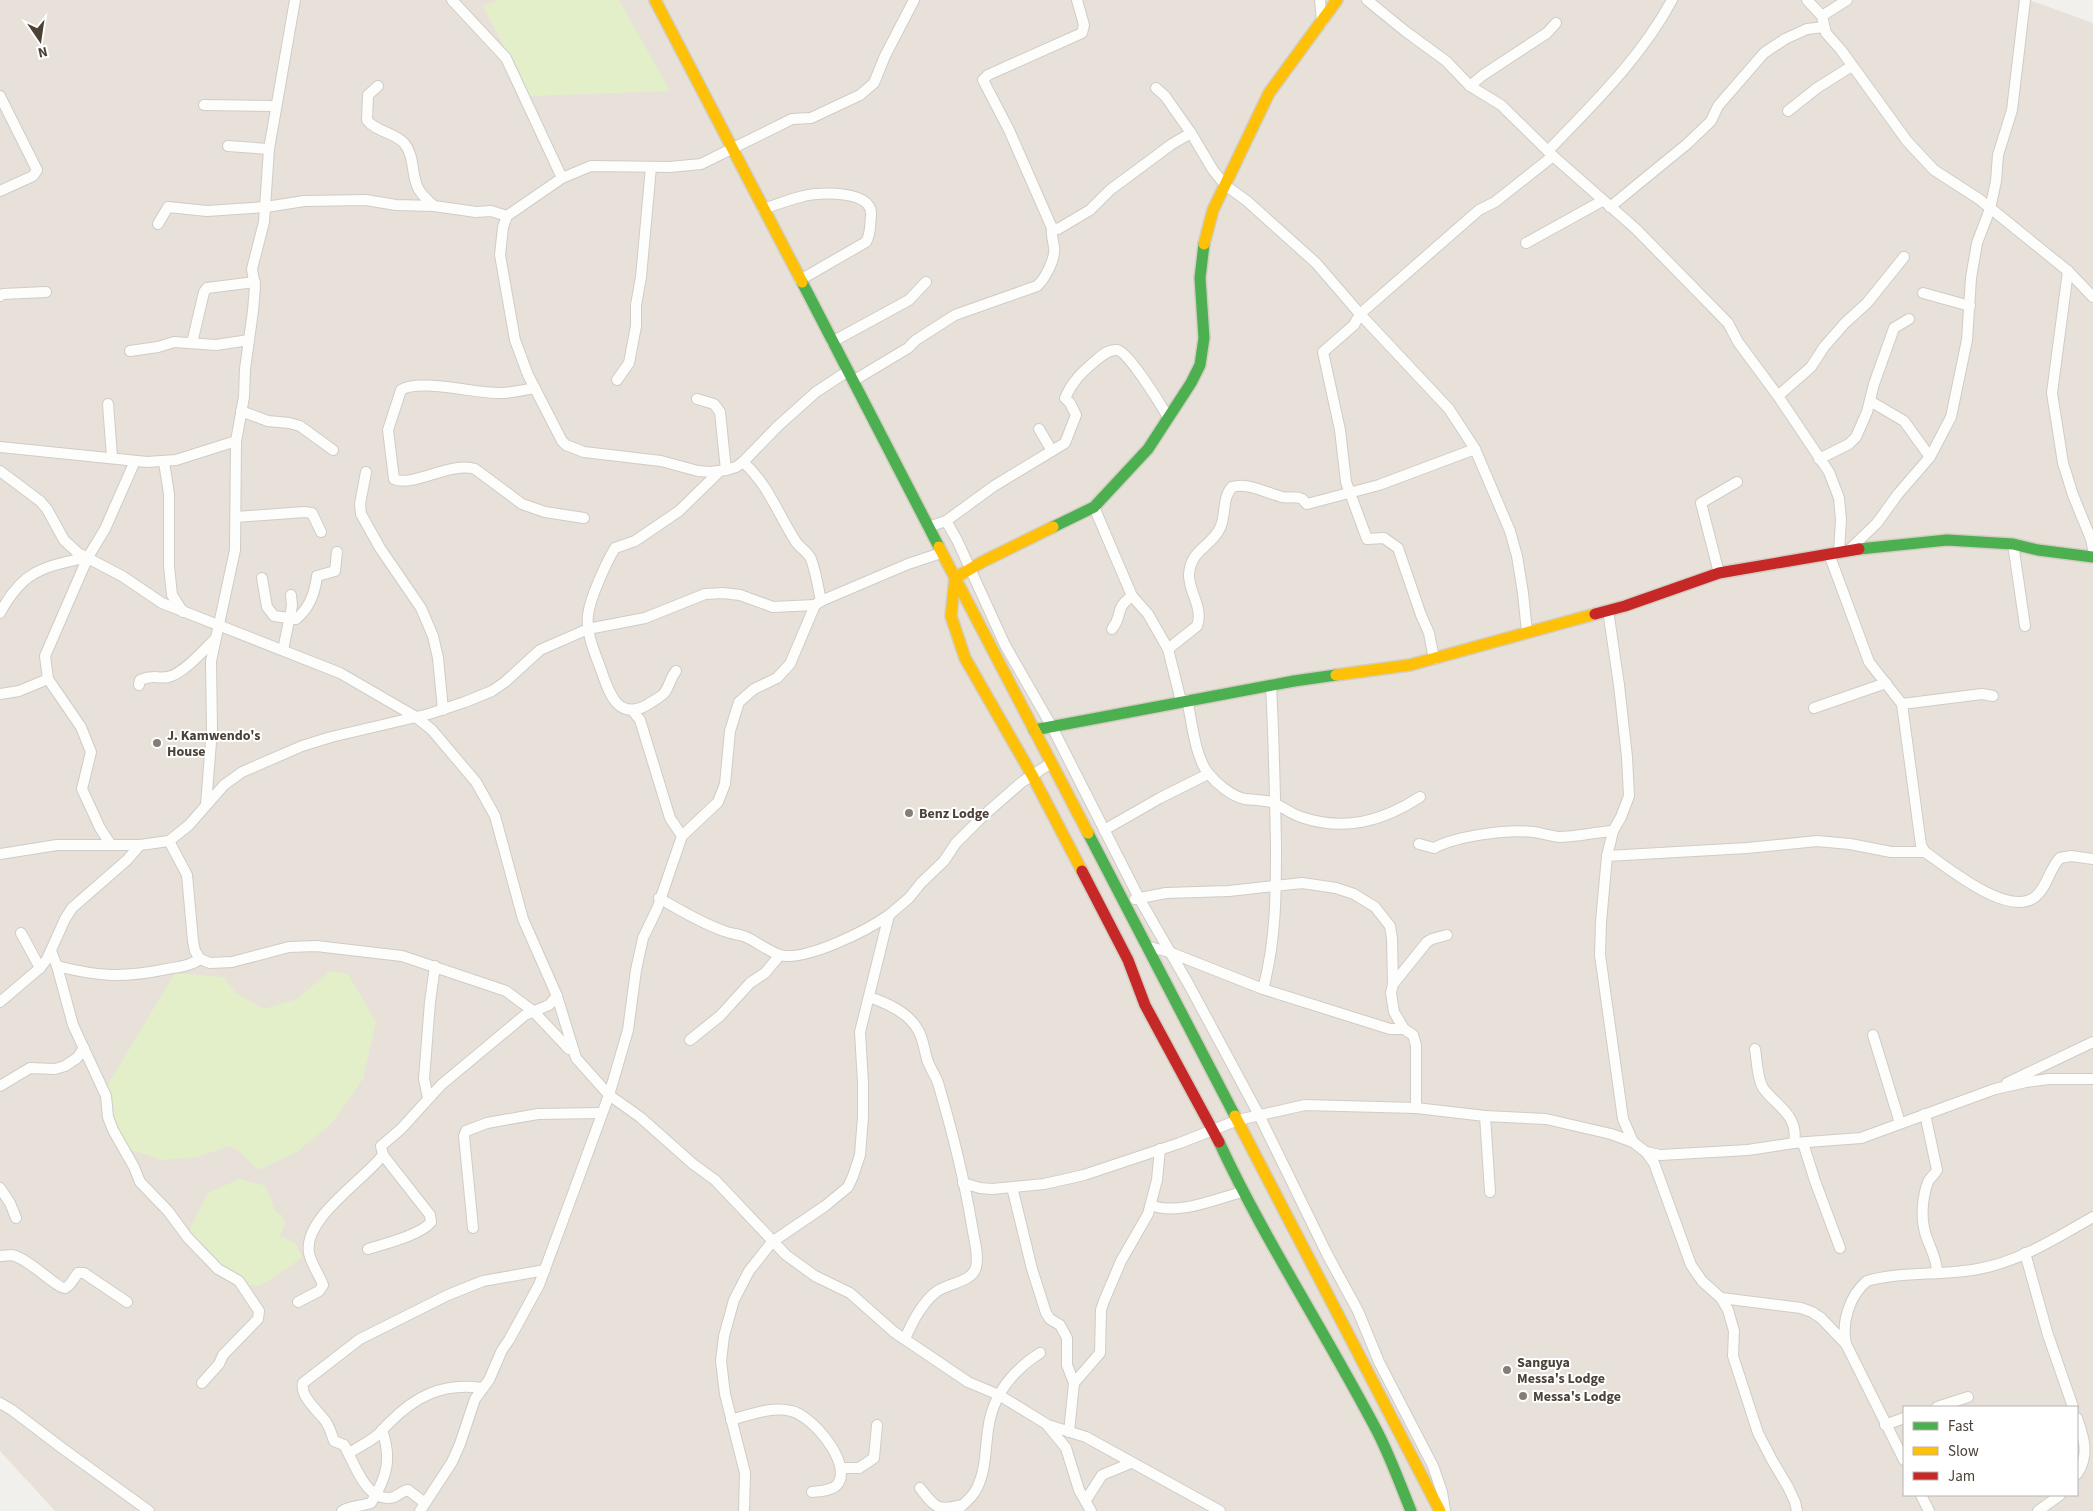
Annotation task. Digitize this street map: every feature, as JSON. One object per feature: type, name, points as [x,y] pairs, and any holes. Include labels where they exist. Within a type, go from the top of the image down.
[{"type":"main road","points":[[655,0],[1440,1511]]},
{"type":"main road","points":[[955,578],[1094,508],[1148,448],[1191,383],[1200,365],[1204,338],[1200,278],[1205,238],[1213,210],[1269,93],[1337,0]]},
{"type":"main road","points":[[1034,730],[1184,701],[1271,686],[1379,671],[1434,659],[1608,610],[1719,574],[1839,552],[1878,546],[1947,540],[2013,544],[2038,550],[2093,557]]},
{"type":"main road","points":[[955,578],[951,616],[965,658],[1032,776],[1128,960],[1145,1005],[1213,1130],[1242,1192],[1330,1344],[1378,1433],[1411,1511]]},
{"type":"street","points":[[206,805],[212,729],[211,667],[234,550],[236,441],[253,311],[255,282],[252,269],[266,207],[269,149],[295,0]]},
{"type":"street","points":[[452,0],[506,58],[562,178]]},
{"type":"street","points":[[914,0],[888,49],[877,77],[869,88],[860,95],[811,118],[792,119],[701,164],[651,167],[591,166],[562,178],[507,216],[503,227],[501,243],[502,266],[515,340],[521,359],[535,388],[557,432],[566,445],[584,452],[661,461],[698,471],[723,471],[736,467],[821,388],[908,348],[916,340],[955,315],[1037,286],[1045,278],[1055,249],[1051,236],[1052,228],[984,78],[1082,33],[1084,25],[1077,0]]},
{"type":"street","points":[[1320,0],[1322,22]]},
{"type":"street","points":[[1367,0],[1446,61],[1470,86],[1500,105],[1551,154],[1636,229],[1728,323],[1738,342],[1778,396],[1829,472],[1839,498],[1841,520],[1839,552],[1869,662],[1902,704],[1921,845],[1924,852],[1964,881],[2002,899],[2023,901],[2029,900],[2038,894],[2060,858],[2071,856],[2093,859]]},
{"type":"street","points":[[1434,659],[1429,633],[1420,614],[1398,548],[1384,538],[1367,538],[1349,493],[1340,430],[1323,352],[1354,325],[1360,314],[1480,210],[1495,202],[1551,154],[1641,50],[1672,0]]},
{"type":"street","points":[[1807,0],[1822,16],[1826,33],[1907,142],[1934,170],[1979,199],[2068,271],[2093,297]]},
{"type":"street","points":[[1822,16],[1847,0]]},
{"type":"street","points":[[1839,552],[1877,523],[1898,494],[1938,447],[1951,417],[1966,348],[1971,278],[1977,243],[1990,209],[1996,181],[1998,155],[2012,110],[2026,0]]},
{"type":"street","points":[[1470,86],[1483,75],[1547,33],[1556,23]]},
{"type":"street","points":[[1526,243],[1606,204],[1687,144],[1705,127],[1718,106],[1764,53],[1785,39],[1807,29],[1824,27]]},
{"type":"street","points":[[1788,111],[1817,88],[1852,66]]},
{"type":"street","points":[[378,86],[371,90],[368,95],[367,120],[373,126],[398,138],[404,144],[411,159],[417,186],[434,206]]},
{"type":"street","points":[[1156,88],[1165,96],[1191,133],[1213,170],[1225,185],[1247,201],[1316,264],[1360,314],[1449,408],[1475,448],[1510,532],[1524,593],[1527,632]]},
{"type":"street","points":[[0,96],[37,170],[33,176],[0,191]]},
{"type":"street","points":[[204,105],[276,106]]},
{"type":"street","points":[[1052,228],[1058,229],[1090,210],[1110,190],[1172,144],[1191,133]]},
{"type":"street","points":[[228,146],[269,149]]},
{"type":"street","points":[[617,380],[629,363],[636,326],[636,305],[642,277],[651,167]]},
{"type":"street","points":[[763,209],[805,195],[828,194],[845,194],[860,198],[870,205],[869,237],[866,242],[800,280]]},
{"type":"street","points":[[158,224],[168,207],[206,211],[266,207],[304,201],[347,200],[434,206],[476,212],[491,211],[507,216]]},
{"type":"street","points":[[1778,396],[1811,367],[1824,347],[1845,323],[1867,304],[1904,257]]},
{"type":"street","points":[[2068,271],[2052,393],[2063,463],[2093,549]]},
{"type":"street","points":[[192,343],[204,292],[207,288],[255,282]]},
{"type":"street","points":[[832,342],[909,300],[926,282]]},
{"type":"street","points":[[0,296],[3,294],[46,292]]},
{"type":"street","points":[[1923,293],[1970,306]]},
{"type":"street","points":[[1819,459],[1852,441],[1867,412],[1894,328],[1909,319]]},
{"type":"street","points":[[130,350],[158,347],[174,342],[216,345],[249,340]]},
{"type":"street","points":[[928,527],[946,521],[994,486],[1065,443],[1076,415],[1066,398],[1077,377],[1106,353],[1115,349],[1122,351],[1168,417]]},
{"type":"street","points":[[535,388],[500,394],[406,386],[401,390],[388,430],[394,479],[402,481],[469,467],[475,469],[522,504],[545,512],[584,518]]},
{"type":"street","points":[[676,671],[670,679],[665,692],[660,696],[644,706],[632,710],[622,708],[613,700],[588,629],[590,604],[615,548],[635,541],[673,515],[723,471],[720,412],[714,404],[697,399]]},
{"type":"street","points":[[1870,401],[1904,421],[1930,457]]},
{"type":"street","points":[[108,404],[112,457]]},
{"type":"street","points":[[241,412],[268,421],[289,422],[300,426],[333,450]]},
{"type":"street","points":[[1039,429],[1052,451]]},
{"type":"street","points":[[0,447],[112,457],[135,461],[164,462],[236,441]]},
{"type":"street","points":[[1168,649],[1198,626],[1199,616],[1189,576],[1190,567],[1195,554],[1220,529],[1226,497],[1232,487],[1238,485],[1248,487],[1286,498],[1294,496],[1302,499],[1307,504],[1414,472],[1475,448]]},
{"type":"street","points":[[111,845],[100,828],[82,790],[91,752],[81,727],[48,679],[45,656],[88,557],[105,529],[135,461]]},
{"type":"street","points":[[164,462],[169,494],[169,566],[172,595],[183,612]]},
{"type":"street","points":[[544,1270],[482,1281],[448,1295],[360,1338],[303,1383],[304,1392],[316,1412],[323,1417],[334,1441],[344,1445],[356,1473],[377,1494],[395,1497],[402,1491],[408,1490],[423,1507],[452,1462],[475,1399],[494,1371],[502,1350],[518,1324],[544,1270],[580,1178],[601,1113],[609,1095],[628,1030],[636,970],[643,938],[657,909],[659,898],[682,836],[718,802],[724,784],[730,731],[738,702],[754,689],[777,678],[790,664],[818,603],[810,558],[797,544],[787,528],[767,488],[756,473],[743,462]]},
{"type":"street","points":[[0,471],[40,501],[71,548],[122,576],[162,603],[319,664],[356,682],[416,717],[432,730],[462,764],[490,808],[502,838],[523,920],[557,996],[576,1058]]},
{"type":"street","points":[[366,472],[360,504],[361,514],[380,548],[421,608],[433,636],[438,658],[443,710]]},
{"type":"street","points":[[1719,574],[1701,503],[1737,482]]},
{"type":"street","points":[[1094,508],[1132,596],[1148,614],[1168,649],[1201,764],[1208,774],[1230,792],[1243,798],[1276,804],[1300,817],[1338,825],[1379,818],[1399,810],[1420,796]]},
{"type":"street","points":[[236,516],[312,513],[321,532]]},
{"type":"street","points":[[946,521],[957,540],[1005,645],[1052,727],[1139,898],[1258,1115],[1327,1254],[1358,1311],[1379,1362],[1432,1466],[1442,1492],[1445,1511]]},
{"type":"street","points":[[2013,544],[2025,626]]},
{"type":"street","points":[[262,578],[267,607],[274,616],[296,619],[305,612],[315,591],[317,576],[334,571],[337,552]]},
{"type":"street","points":[[0,854],[58,845],[140,845],[169,842],[189,825],[224,785],[238,775],[280,754],[331,737],[443,710],[492,691],[506,682],[540,650],[588,629],[645,618],[705,594],[740,595],[773,607],[818,603],[899,568],[941,553]]},
{"type":"street","points":[[0,613],[18,584],[42,568],[88,557]]},
{"type":"street","points":[[283,650],[291,595]]},
{"type":"street","points":[[1112,629],[1116,624],[1122,603],[1132,596]]},
{"type":"street","points":[[1608,610],[1630,782],[1629,796],[1613,832],[1607,856],[1600,955],[1623,1119],[1633,1142]]},
{"type":"street","points":[[139,685],[140,680],[150,675],[168,677],[183,669],[215,639]]},
{"type":"street","points":[[0,694],[19,691],[48,679]]},
{"type":"street","points":[[1814,708],[1886,682]]},
{"type":"street","points":[[1263,989],[1273,944],[1276,884],[1276,804],[1271,686]]},
{"type":"street","points":[[1902,704],[1982,694],[1994,696]]},
{"type":"street","points":[[632,710],[640,720],[670,818],[682,836]]},
{"type":"street","points":[[659,898],[694,918],[725,932],[746,937],[780,955],[804,953],[835,944],[876,924],[889,915],[909,898],[921,882],[944,861],[956,844],[982,816],[1032,776],[1051,764]]},
{"type":"street","points":[[1104,830],[1160,798],[1208,774]]},
{"type":"street","points":[[1419,844],[1434,848],[1444,843],[1484,834],[1530,831],[1561,837],[1596,832],[1613,832]]},
{"type":"street","points":[[1607,856],[1747,848],[1817,841],[1850,844],[1891,852],[1924,852]]},
{"type":"street","points":[[169,842],[187,875],[193,941],[195,951],[200,959],[210,962],[232,962],[289,947],[316,946],[385,953],[435,966],[506,991],[533,1011],[560,1038],[609,1095],[640,1117],[714,1180],[772,1242],[802,1268],[850,1293],[883,1323],[968,1382],[999,1395],[1048,1425],[1086,1438],[1220,1511]]},
{"type":"street","points":[[0,1002],[40,968],[51,951],[72,908],[127,860],[140,845]]},
{"type":"street","points":[[1124,903],[1166,892],[1229,891],[1276,884],[1302,883],[1336,888],[1354,894],[1374,908],[1390,926],[1393,984],[1391,993],[1394,1012],[1404,1029],[1413,1035],[1416,1045],[1416,1108]]},
{"type":"street","points":[[744,1511],[744,1464],[731,1420],[721,1361],[724,1336],[734,1300],[745,1278],[772,1242],[825,1206],[848,1186],[854,1176],[860,1155],[863,1117],[860,1032],[889,915]]},
{"type":"street","points":[[21,933],[40,968]]},
{"type":"street","points":[[1393,984],[1427,942],[1447,936]]},
{"type":"street","points":[[1146,946],[1169,952],[1263,989],[1390,1029],[1404,1029]]},
{"type":"street","points":[[51,951],[73,1025],[106,1096],[108,1117],[113,1130],[144,1188],[161,1203],[188,1238],[218,1269],[239,1281],[260,1311],[258,1319],[223,1355],[219,1364],[202,1383]]},
{"type":"street","points":[[690,1040],[720,1016],[750,983],[766,973],[780,955]]},
{"type":"street","points":[[57,966],[98,976],[124,976],[182,966],[194,963],[200,959]]},
{"type":"street","points":[[428,1098],[424,1080],[430,1002],[435,966]]},
{"type":"street","points":[[368,1249],[402,1238],[431,1222],[430,1215],[383,1155],[381,1146],[401,1129],[441,1085],[533,1011],[549,1005],[557,996]]},
{"type":"street","points":[[868,997],[884,1002],[896,1009],[914,1024],[919,1031],[930,1068],[937,1080],[963,1183],[976,1251],[977,1261],[974,1274],[935,1293],[923,1305],[905,1339]]},
{"type":"street","points":[[1873,1035],[1900,1124]]},
{"type":"street","points":[[1995,1089],[2032,1069],[2093,1042]]},
{"type":"street","points":[[0,1086],[30,1068],[55,1069],[65,1066],[77,1058],[84,1048]]},
{"type":"street","points":[[1755,1049],[1762,1086],[1790,1118],[1795,1127],[1799,1143],[1840,1248]]},
{"type":"street","points":[[1646,1152],[1660,1156],[1748,1150],[1799,1143],[1861,1138],[1995,1089],[2049,1079],[2093,1079]]},
{"type":"street","points":[[963,1183],[980,1188],[1012,1187],[1044,1184],[1084,1175],[1238,1120],[1305,1105],[1416,1108],[1552,1121],[1611,1134],[1633,1142],[1646,1152],[1654,1163],[1691,1265],[1702,1281],[1721,1298],[1728,1310],[1734,1331],[1733,1356],[1758,1433],[1788,1487],[1797,1511]]},
{"type":"street","points":[[473,1228],[464,1136],[466,1131],[487,1123],[538,1114],[601,1113]]},
{"type":"street","points":[[1924,1114],[1937,1170],[1935,1175],[1929,1180],[1923,1200],[1924,1228],[1937,1260],[1938,1272]]},
{"type":"street","points":[[1485,1116],[1490,1192]]},
{"type":"street","points":[[1074,1383],[1100,1353],[1101,1310],[1121,1261],[1144,1223],[1151,1205],[1157,1180],[1160,1149]]},
{"type":"street","points":[[298,1302],[319,1291],[322,1285],[309,1251],[313,1230],[336,1202],[383,1155]]},
{"type":"street","points":[[1012,1187],[1032,1269],[1046,1313],[1050,1319],[1060,1325],[1067,1338],[1067,1365],[1074,1383],[1069,1432]]},
{"type":"street","points":[[0,1188],[10,1203],[16,1218]]},
{"type":"street","points":[[1151,1205],[1160,1208],[1182,1208],[1242,1192]]},
{"type":"street","points":[[1903,1458],[1885,1425],[1843,1334],[1844,1323],[1858,1288],[1867,1281],[1979,1269],[2025,1253],[2093,1217]]},
{"type":"street","points":[[2025,1253],[2048,1335],[2073,1406]]},
{"type":"street","points":[[0,1256],[13,1255],[30,1263],[59,1287],[69,1287],[78,1274],[84,1273],[127,1302]]},
{"type":"street","points":[[1721,1298],[1801,1308],[1812,1312],[1846,1344]]},
{"type":"street","points":[[920,1488],[933,1504],[941,1509],[960,1508],[977,1488],[985,1461],[988,1430],[999,1395],[1009,1378],[1040,1353]]},
{"type":"street","points":[[349,1453],[374,1438],[398,1414],[420,1398],[450,1387],[468,1386],[482,1388]]},
{"type":"street","points":[[1940,1406],[1968,1397]]},
{"type":"street","points":[[0,1403],[149,1511]]},
{"type":"street","points":[[731,1420],[773,1410],[797,1412],[814,1425],[837,1456],[841,1468],[841,1478],[836,1486],[825,1491],[812,1492]]},
{"type":"street","points":[[1885,1425],[1903,1418]]},
{"type":"street","points":[[2078,1421],[2085,1441],[2085,1456],[2078,1472]]},
{"type":"street","points":[[841,1468],[859,1468],[874,1458],[877,1425]]},
{"type":"street","points":[[1048,1425],[1066,1448],[1079,1490],[1091,1511]]},
{"type":"street","points":[[342,1511],[349,1507],[372,1503],[377,1494],[387,1470],[388,1456],[382,1430]]},
{"type":"street","points":[[1086,1500],[1102,1476],[1131,1463]]},
{"type":"street","points":[[1921,1496],[1928,1511]]},
{"type":"street","points":[[2038,1511],[2059,1496]]},
{"type":"shaded area","points":[[0,0],[2029,0],[2093,23],[2093,1511],[55,1511],[0,1451]]},
{"type":"green space","points":[[499,0],[619,0],[670,91],[530,96],[483,6]]},
{"type":"green space","points":[[330,971],[348,974],[376,1022],[363,1079],[332,1123],[297,1152],[258,1170],[240,1152],[230,1146],[197,1157],[163,1160],[127,1149],[113,1125],[107,1086],[175,973],[223,977],[237,994],[264,1009],[297,999]]},
{"type":"green space","points":[[239,1179],[266,1186],[275,1211],[282,1215],[285,1223],[280,1236],[296,1244],[302,1257],[273,1278],[257,1286],[240,1281],[230,1274],[188,1233],[208,1193]]},
{"type":"traffic: fast","points":[[1053,527],[1094,507],[1148,449],[1191,383],[1200,365],[1204,338],[1200,278],[1204,244]]},
{"type":"traffic: fast","points":[[802,282],[939,547]]},
{"type":"traffic: fast","points":[[1859,549],[1947,540],[2013,544],[2038,550],[2093,557]]},
{"type":"traffic: fast","points":[[1034,730],[1294,681],[1336,675]]},
{"type":"traffic: fast","points":[[1088,833],[1235,1116]]},
{"type":"traffic: fast","points":[[1219,1142],[1256,1215],[1377,1431],[1391,1460],[1411,1511]]},
{"type":"traffic: slow","points":[[655,0],[802,282]]},
{"type":"traffic: slow","points":[[1204,244],[1213,210],[1269,93],[1337,0]]},
{"type":"traffic: slow","points":[[1053,527],[982,562],[955,578],[951,616],[965,658],[1032,775],[1082,871]]},
{"type":"traffic: slow","points":[[939,547],[1088,833]]},
{"type":"traffic: slow","points":[[1336,675],[1410,665],[1595,614]]},
{"type":"traffic: slow","points":[[1235,1116],[1440,1511]]},
{"type":"traffic: jam","points":[[1595,614],[1625,606],[1719,573],[1859,549]]},
{"type":"traffic: jam","points":[[1082,871],[1128,960],[1145,1005],[1219,1142]]},
{"type":"place","name":"J. Kamwendo's House","points":[[157,743]]},
{"type":"place","name":"Benz Lodge","points":[[909,813]]},
{"type":"place","name":"Sanguya Messa's Lodge","points":[[1507,1370]]},
{"type":"place","name":"Messa's Lodge","points":[[1523,1396]]}]
